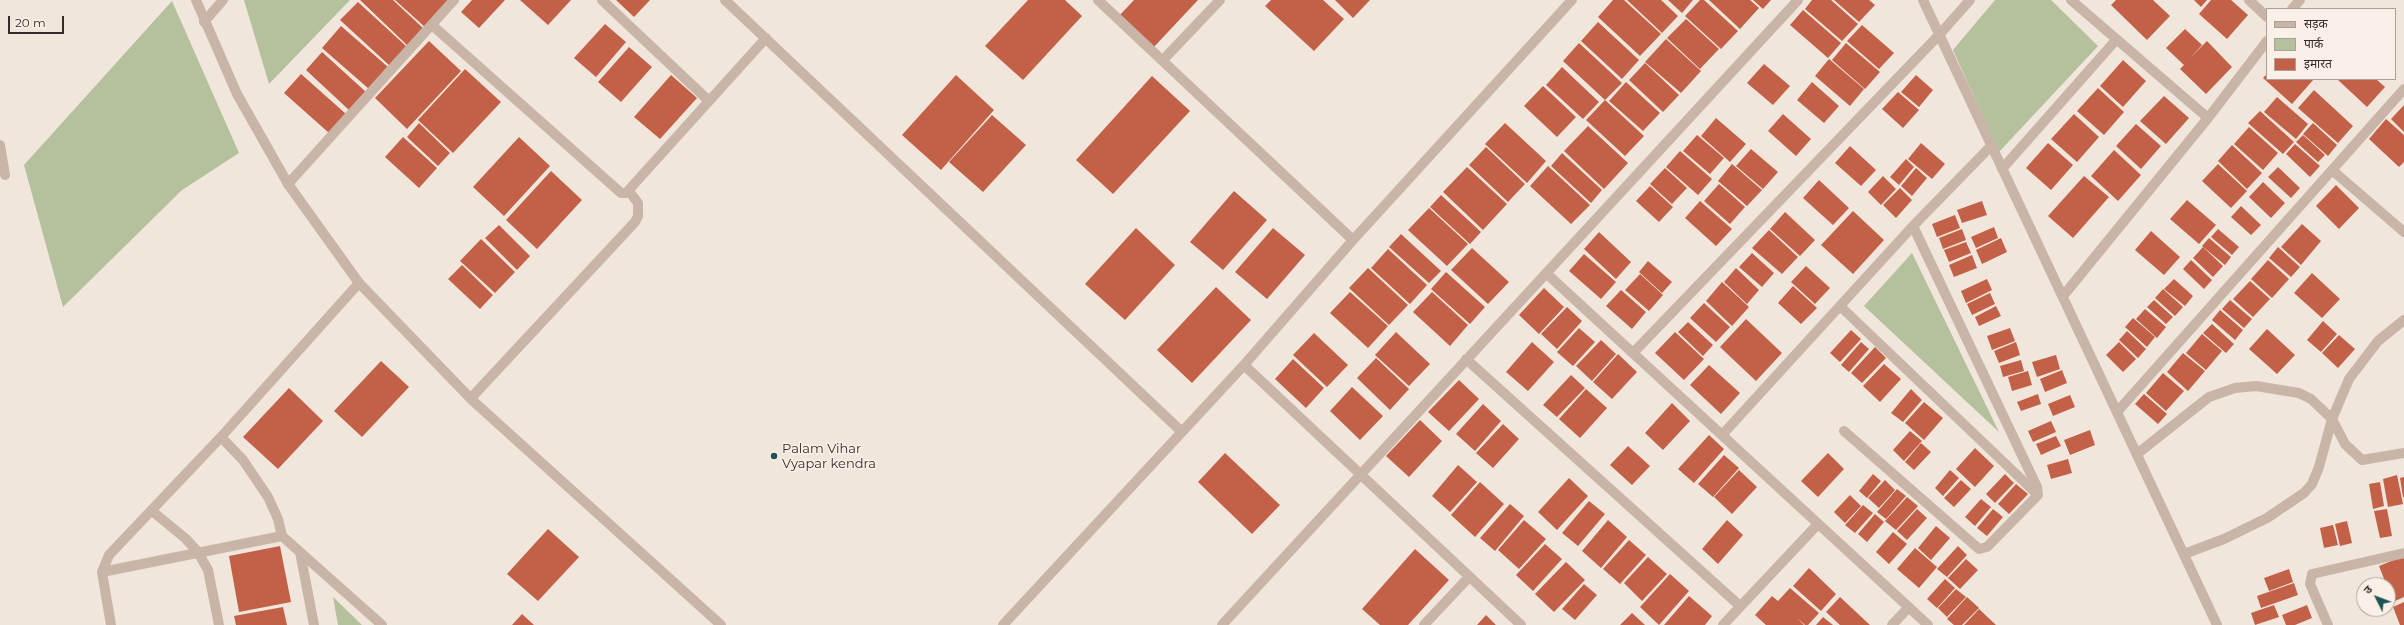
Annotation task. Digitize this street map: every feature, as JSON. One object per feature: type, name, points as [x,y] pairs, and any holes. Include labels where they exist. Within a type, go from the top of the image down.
[{"type":"street","points":[[196,0],[204,22],[237,94],[288,184],[359,283],[471,398],[721,625]]},
{"type":"street","points":[[204,22],[223,0]]},
{"type":"street","points":[[288,184],[454,0]]},
{"type":"street","points":[[602,0],[709,102]]},
{"type":"street","points":[[725,0],[1182,432]]},
{"type":"street","points":[[1098,0],[1353,240]]},
{"type":"street","points":[[1163,60],[1220,0]]},
{"type":"street","points":[[1003,625],[1244,365],[1353,240],[1572,0]]},
{"type":"street","points":[[1222,625],[1798,0]]},
{"type":"street","points":[[1923,0],[2217,625]]},
{"type":"street","points":[[1633,353],[1939,35],[1970,0]]},
{"type":"street","points":[[2072,0],[2116,40],[2208,118]]},
{"type":"street","points":[[2249,0],[2266,16]]},
{"type":"street","points":[[2293,8],[2300,0]]},
{"type":"street","points":[[432,24],[621,193],[629,191],[766,38]]},
{"type":"street","points":[[2002,169],[2116,40]]},
{"type":"street","points":[[2062,296],[2208,118],[2266,42]]},
{"type":"street","points":[[2117,412],[2404,89]]},
{"type":"street","points":[[0,145],[5,175]]},
{"type":"street","points":[[1722,435],[1913,226],[1991,146]]},
{"type":"street","points":[[2332,170],[2404,232]]},
{"type":"street","points":[[471,398],[635,222],[638,216],[638,203],[629,191]]},
{"type":"street","points":[[1913,226],[2034,480],[2038,495]]},
{"type":"street","points":[[1546,273],[1928,625]]},
{"type":"street","points":[[111,625],[102,572],[109,555],[221,437],[359,283]]},
{"type":"street","points":[[1840,306],[2038,495]]},
{"type":"street","points":[[2184,554],[2224,539],[2267,518],[2282,510],[2304,493],[2312,484],[2319,467],[2332,419],[2349,379],[2367,353],[2391,328],[2404,320]]},
{"type":"street","points":[[1466,359],[1740,606]]},
{"type":"street","points":[[1244,365],[1521,625]]},
{"type":"street","points":[[2137,454],[2209,397],[2220,392],[2245,387],[2272,388],[2299,394],[2311,399],[2332,419],[2345,444],[2362,460],[2404,453]]},
{"type":"street","points":[[1844,431],[1979,550],[1987,547],[2038,495]]},
{"type":"street","points":[[221,437],[243,460],[268,497],[278,519],[282,536],[382,625]]},
{"type":"street","points":[[152,511],[185,538],[198,552],[213,583],[219,625]]},
{"type":"street","points":[[1723,625],[1818,524]]},
{"type":"street","points":[[102,572],[282,536]]},
{"type":"street","points":[[300,552],[314,625]]},
{"type":"street","points":[[2328,625],[2310,584],[2312,574],[2404,552]]},
{"type":"street","points":[[1424,625],[1469,577]]},
{"type":"street","points":[[1892,625],[1909,607]]},
{"type":"green space","points":[[244,0],[350,0],[269,84]]},
{"type":"green space","points":[[1995,0],[2051,0],[2098,46],[1999,152],[1953,50]]},
{"type":"green space","points":[[172,1],[239,153],[182,190],[63,307],[24,165]]},
{"type":"green space","points":[[1912,253],[1999,432],[1864,306]]},
{"type":"green space","points":[[333,597],[362,625],[338,625]]},
{"type":"building","points":[[360,0],[393,0],[424,29],[408,46]]},
{"type":"building","points":[[395,0],[451,0],[426,28]]},
{"type":"building","points":[[472,0],[505,0],[479,28],[461,12]]},
{"type":"building","points":[[520,0],[571,0],[548,25]]},
{"type":"building","points":[[616,0],[650,0],[634,17]]},
{"type":"building","points":[[1028,0],[1065,0],[1082,16],[1023,80],[985,46]]},
{"type":"building","points":[[1134,0],[1198,0],[1153,48],[1119,16]]},
{"type":"building","points":[[1271,0],[1323,0],[1344,19],[1314,51],[1265,6]]},
{"type":"building","points":[[1335,0],[1370,0],[1353,18]]},
{"type":"building","points":[[1613,0],[1624,0],[1661,34],[1640,56],[1598,17]]},
{"type":"building","points":[[1627,0],[1661,0],[1678,16],[1662,33]]},
{"type":"building","points":[[1668,0],[1693,0],[1682,13]]},
{"type":"building","points":[[1700,0],[1704,0],[1738,31],[1721,49],[1685,16]]},
{"type":"building","points":[[1709,0],[1750,0],[1759,8],[1740,29]]},
{"type":"building","points":[[1753,0],[1771,0],[1763,9]]},
{"type":"building","points":[[1812,0],[1831,0],[1858,24],[1842,41],[1805,9]]},
{"type":"building","points":[[1834,0],[1869,0],[1875,5],[1859,22]]},
{"type":"building","points":[[2116,0],[2153,0],[2170,16],[2147,40],[2111,5]]},
{"type":"building","points":[[2194,0],[2207,0],[2201,7]]},
{"type":"building","points":[[2211,0],[2231,0],[2248,15],[2227,39],[2199,14]]},
{"type":"building","points":[[358,2],[407,47],[390,66],[340,20]]},
{"type":"building","points":[[1803,10],[1841,43],[1828,58],[1790,25]]},
{"type":"building","points":[[1686,19],[1719,49],[1700,69],[1667,38]]},
{"type":"building","points":[[1598,22],[1639,60],[1622,79],[1581,41]]},
{"type":"building","points":[[605,24],[626,42],[596,77],[574,58]]},
{"type":"building","points":[[1862,25],[1894,53],[1879,69],[1847,41]]},
{"type":"building","points":[[341,26],[388,67],[369,89],[322,48]]},
{"type":"building","points":[[2185,29],[2202,45],[2190,58],[2207,41],[2232,67],[2206,94],[2180,69],[2184,65],[2166,48]]},
{"type":"building","points":[[1666,39],[1701,71],[1681,93],[1645,62]]},
{"type":"building","points":[[429,41],[461,71],[407,129],[375,98]]},
{"type":"building","points":[[1579,43],[1622,83],[1605,100],[1563,61]]},
{"type":"building","points":[[1846,43],[1880,72],[1865,89],[1832,60]]},
{"type":"building","points":[[629,47],[652,67],[621,102],[598,82]]},
{"type":"building","points":[[322,52],[366,92],[349,110],[306,70]]},
{"type":"building","points":[[1829,59],[1864,89],[1850,106],[1815,76]]},
{"type":"building","points":[[2123,60],[2146,81],[2123,107],[2100,86]]},
{"type":"building","points":[[1645,63],[1679,95],[1663,112],[1629,80]]},
{"type":"building","points":[[1764,64],[1790,86],[1773,105],[1747,83]]},
{"type":"building","points":[[1562,67],[1599,102],[1583,119],[1546,85]]},
{"type":"building","points":[[465,69],[501,102],[453,153],[418,120]]},
{"type":"building","points":[[301,74],[346,114],[329,133],[284,93]]},
{"type":"building","points":[[671,75],[697,98],[660,139],[634,117]]},
{"type":"building","points":[[956,75],[994,110],[941,170],[902,135]]},
{"type":"building","points":[[1916,75],[1933,90],[1919,107],[1901,92]]},
{"type":"building","points":[[2266,75],[2266,80],[2313,80],[2292,104],[2263,78]]},
{"type":"building","points":[[1152,76],[1190,111],[1113,194],[1076,160]]},
{"type":"building","points":[[2338,80],[2377,80],[2385,87],[2367,107]]},
{"type":"building","points":[[1626,82],[1660,113],[1643,131],[1609,101]]},
{"type":"building","points":[[1812,82],[1839,106],[1824,123],[1797,100]]},
{"type":"building","points":[[1543,86],[1576,117],[1557,137],[1524,106]]},
{"type":"building","points":[[2098,88],[2124,112],[2104,135],[2077,111]]},
{"type":"building","points":[[2314,90],[2353,126],[2338,143],[2298,108]]},
{"type":"building","points":[[1898,92],[1919,110],[1903,128],[1882,109]]},
{"type":"building","points":[[2164,96],[2189,118],[2166,144],[2140,121]]},
{"type":"building","points":[[2277,97],[2308,124],[2296,139],[2264,112]]},
{"type":"building","points":[[1605,100],[1644,136],[1625,156],[1586,120]]},
{"type":"building","points":[[2404,105],[2404,132],[2391,119]]},
{"type":"building","points":[[2260,111],[2294,142],[2283,154],[2248,123]]},
{"type":"building","points":[[1783,114],[1811,139],[1796,156],[1768,131]]},
{"type":"building","points":[[2074,114],[2099,137],[2077,162],[2051,139]]},
{"type":"building","points":[[992,115],[1026,145],[983,192],[949,162]]},
{"type":"building","points":[[1716,118],[1746,144],[1730,162],[1701,136]]},
{"type":"building","points":[[2386,119],[2404,135],[2404,162],[2399,167],[2369,139]]},
{"type":"building","points":[[419,123],[450,153],[438,166],[407,137]]},
{"type":"building","points":[[1505,123],[1546,161],[1527,183],[1485,144]]},
{"type":"building","points":[[2313,123],[2337,145],[2328,156],[2303,134]]},
{"type":"building","points":[[2136,124],[2161,146],[2141,169],[2116,146]]},
{"type":"building","points":[[1588,126],[1628,163],[1604,189],[1564,151]]},
{"type":"building","points":[[2249,127],[2278,153],[2263,170],[2234,144]]},
{"type":"building","points":[[1697,135],[1724,158],[1710,174],[1683,151]]},
{"type":"building","points":[[2303,135],[2325,155],[2318,162],[2296,142]]},
{"type":"building","points":[[403,137],[437,168],[419,188],[385,157]]},
{"type":"building","points":[[519,137],[550,166],[504,216],[473,187]]},
{"type":"building","points":[[1921,143],[1945,164],[1932,179],[1908,159]]},
{"type":"building","points":[[2048,143],[2073,165],[2051,190],[2026,168]]},
{"type":"building","points":[[2295,144],[2320,166],[2310,177],[2286,154]]},
{"type":"building","points":[[2232,145],[2262,173],[2247,189],[2218,161]]},
{"type":"building","points":[[1850,146],[1876,170],[1861,186],[1835,163]]},
{"type":"building","points":[[1486,147],[1525,184],[1508,202],[1469,165]]},
{"type":"building","points":[[1751,149],[1778,172],[1763,189],[1736,166]]},
{"type":"building","points":[[2114,150],[2141,175],[2118,201],[2091,176]]},
{"type":"building","points":[[1680,151],[1712,179],[1698,195],[1666,167]]},
{"type":"building","points":[[1562,153],[1602,190],[1591,203],[1551,166]]},
{"type":"building","points":[[1906,159],[1914,167],[1899,185],[1890,177]]},
{"type":"building","points":[[1732,164],[1762,190],[1747,206],[1718,181]]},
{"type":"building","points":[[2218,164],[2247,191],[2231,208],[2202,181]]},
{"type":"building","points":[[1548,166],[1590,205],[1571,224],[1530,186]]},
{"type":"building","points":[[1467,167],[1507,204],[1483,230],[1443,192]]},
{"type":"building","points":[[2278,167],[2300,188],[2291,198],[2268,177]]},
{"type":"building","points":[[1665,168],[1687,188],[1672,204],[1650,184]]},
{"type":"building","points":[[1916,168],[1927,178],[1912,196],[1901,186]]},
{"type":"building","points":[[551,171],[582,200],[537,249],[506,220]]},
{"type":"building","points":[[1883,176],[1896,189],[1881,205],[1868,192]]},
{"type":"building","points":[[2084,176],[2109,197],[2073,238],[2048,216]]},
{"type":"building","points":[[1819,180],[1849,208],[1833,225],[1803,198]]},
{"type":"building","points":[[2263,182],[2285,203],[2271,218],[2249,197]]},
{"type":"building","points":[[1719,184],[1745,207],[1730,224],[1704,201]]},
{"type":"building","points":[[2336,185],[2359,208],[2339,229],[2316,206]]},
{"type":"building","points":[[1650,186],[1673,207],[1659,222],[1636,201]]},
{"type":"building","points":[[1900,188],[1912,200],[1896,218],[1883,205]]},
{"type":"building","points":[[1234,191],[1267,220],[1223,270],[1190,242]]},
{"type":"building","points":[[1441,195],[1481,232],[1470,244],[1430,207]]},
{"type":"building","points":[[2187,200],[2216,225],[2199,244],[2170,219]]},
{"type":"building","points":[[1700,201],[1732,229],[1716,246],[1685,218]]},
{"type":"building","points":[[1982,201],[1987,215],[1962,223],[1957,210]]},
{"type":"building","points":[[2241,206],[2261,225],[2251,235],[2231,217]]},
{"type":"building","points":[[1429,208],[1468,244],[1447,266],[1408,230]]},
{"type":"building","points":[[1853,211],[1884,240],[1853,274],[1821,245]]},
{"type":"building","points":[[1785,212],[1815,240],[1800,256],[1770,229]]},
{"type":"building","points":[[1955,215],[1960,228],[1937,237],[1932,224]]},
{"type":"building","points":[[2302,224],[2321,241],[2301,265],[2281,247]]},
{"type":"building","points":[[499,225],[530,256],[517,270],[485,238]]},
{"type":"building","points":[[1994,227],[1998,238],[1976,248],[1971,237]]},
{"type":"building","points":[[1136,228],[1175,265],[1125,320],[1085,284]]},
{"type":"building","points":[[1273,228],[1305,255],[1267,299],[1235,272]]},
{"type":"building","points":[[1962,229],[1966,240],[1943,249],[1939,238]]},
{"type":"building","points":[[2218,229],[2239,247],[2232,255],[2211,237]]},
{"type":"building","points":[[1769,230],[1798,257],[1782,274],[1752,248]]},
{"type":"building","points":[[2151,231],[2180,257],[2164,275],[2135,250]]},
{"type":"building","points":[[1599,232],[1631,262],[1616,279],[1584,249]]},
{"type":"building","points":[[1401,234],[1441,271],[1429,283],[1389,247]]},
{"type":"building","points":[[2001,238],[2007,252],[1982,264],[1976,250]]},
{"type":"building","points":[[2209,238],[2231,257],[2225,265],[2202,246]]},
{"type":"building","points":[[481,239],[515,272],[495,293],[460,261]]},
{"type":"building","points":[[1966,242],[1971,253],[1949,262],[1944,250]]},
{"type":"building","points":[[2203,247],[2223,266],[2213,277],[2193,258]]},
{"type":"building","points":[[2278,247],[2300,267],[2291,277],[2269,258]]},
{"type":"building","points":[[1472,248],[1509,282],[1488,304],[1451,270]]},
{"type":"building","points":[[1388,249],[1427,285],[1410,304],[1371,268]]},
{"type":"building","points":[[1752,253],[1774,273],[1762,287],[1739,267]]},
{"type":"building","points":[[1584,254],[1616,282],[1601,299],[1569,271]]},
{"type":"building","points":[[1972,255],[1977,268],[1954,277],[1949,265]]},
{"type":"building","points":[[2191,260],[2212,280],[2204,289],[2183,269]]},
{"type":"building","points":[[2268,260],[2289,279],[2272,298],[2251,279]]},
{"type":"building","points":[[1648,261],[1672,282],[1662,293],[1639,272]]},
{"type":"building","points":[[462,265],[493,295],[480,309],[448,279]]},
{"type":"building","points":[[1806,266],[1830,288],[1815,304],[1791,282]]},
{"type":"building","points":[[1368,268],[1408,305],[1389,325],[1349,288]]},
{"type":"building","points":[[1736,268],[1759,290],[1747,304],[1724,282]]},
{"type":"building","points":[[1446,272],[1485,307],[1470,324],[1431,289]]},
{"type":"building","points":[[2312,273],[2340,299],[2322,318],[2294,293]]},
{"type":"building","points":[[1640,274],[1663,295],[1649,311],[1625,290]]},
{"type":"building","points":[[1987,279],[1992,290],[1966,303],[1961,291]]},
{"type":"building","points":[[2174,279],[2193,296],[2185,306],[2164,289]]},
{"type":"building","points":[[2250,281],[2270,299],[2253,317],[2233,299]]},
{"type":"building","points":[[1722,282],[1749,307],[1732,326],[1706,301]]},
{"type":"building","points":[[1793,286],[1817,308],[1801,324],[1778,303]]},
{"type":"building","points":[[1216,287],[1251,320],[1192,383],[1157,350]]},
{"type":"building","points":[[1544,288],[1564,307],[1539,334],[1519,315]]},
{"type":"building","points":[[2163,289],[2183,307],[2175,316],[2155,298]]},
{"type":"building","points":[[1621,290],[1646,312],[1632,329],[1606,306]]},
{"type":"building","points":[[1350,292],[1388,326],[1368,348],[1330,313]]},
{"type":"building","points":[[1432,292],[1468,325],[1450,346],[1413,312]]},
{"type":"building","points":[[1990,293],[1995,304],[1972,315],[1967,304]]},
{"type":"building","points":[[2154,300],[2173,317],[2166,324],[2147,307]]},
{"type":"building","points":[[2230,300],[2252,319],[2244,328],[2222,309]]},
{"type":"building","points":[[1704,303],[1730,327],[1716,342],[1690,318]]},
{"type":"building","points":[[1996,306],[2001,316],[1979,326],[1975,317]]},
{"type":"building","points":[[1567,307],[1582,321],[1557,349],[1541,334]]},
{"type":"building","points":[[2145,309],[2166,327],[2157,338],[2136,319]]},
{"type":"building","points":[[2220,310],[2243,330],[2235,340],[2212,320]]},
{"type":"building","points":[[2133,318],[2155,337],[2147,347],[2125,327]]},
{"type":"building","points":[[1746,319],[1782,353],[1756,381],[1720,347]]},
{"type":"building","points":[[2323,321],[2337,334],[2321,352],[2307,340]]},
{"type":"building","points":[[1688,322],[1713,345],[1703,356],[1678,332]]},
{"type":"building","points":[[2212,324],[2234,344],[2226,353],[2203,333]]},
{"type":"building","points":[[1579,328],[1595,342],[1573,366],[1557,352]]},
{"type":"building","points":[[2010,328],[2015,341],[1992,350],[1987,336]]},
{"type":"building","points":[[2267,329],[2295,355],[2277,374],[2249,349]]},
{"type":"building","points":[[1851,330],[1861,339],[1840,362],[1830,353]]},
{"type":"building","points":[[2127,331],[2146,349],[2138,358],[2119,340]]},
{"type":"building","points":[[1396,332],[1430,364],[1409,386],[1375,355]]},
{"type":"building","points":[[1675,332],[1704,359],[1684,380],[1655,353]]},
{"type":"building","points":[[1314,333],[1348,365],[1327,387],[1293,355]]},
{"type":"building","points":[[2202,334],[2222,351],[2206,370],[2186,353]]},
{"type":"building","points":[[2339,335],[2355,349],[2338,368],[2322,353]]},
{"type":"building","points":[[1601,340],[1616,354],[1592,381],[1576,366]]},
{"type":"building","points":[[1532,342],[1554,362],[1528,391],[1506,372]]},
{"type":"building","points":[[1861,342],[1869,349],[1849,372],[1841,365]]},
{"type":"building","points":[[2016,342],[2020,355],[1999,363],[1994,351]]},
{"type":"building","points":[[2119,342],[2136,359],[2123,372],[2106,355]]},
{"type":"building","points":[[1875,347],[1886,358],[1862,383],[1851,373]]},
{"type":"building","points":[[2183,353],[2205,371],[2188,391],[2167,372]]},
{"type":"building","points":[[1618,354],[1637,372],[1612,399],[1593,382]]},
{"type":"building","points":[[2056,355],[2060,369],[2037,377],[2032,362]]},
{"type":"building","points":[[1376,358],[1409,389],[1390,410],[1357,378]]},
{"type":"building","points":[[1293,359],[1324,388],[1306,408],[1275,379]]},
{"type":"building","points":[[2021,360],[2024,371],[2003,377],[2000,366]]},
{"type":"building","points":[[381,361],[409,387],[362,437],[334,411]]},
{"type":"building","points":[[1884,364],[1901,379],[1880,402],[1863,386]]},
{"type":"building","points":[[1709,365],[1740,393],[1721,414],[1690,385]]},
{"type":"building","points":[[2062,370],[2067,383],[2045,392],[2040,379]]},
{"type":"building","points":[[2028,371],[2032,385],[2012,391],[2008,377]]},
{"type":"building","points":[[2163,373],[2184,391],[2166,411],[2146,393]]},
{"type":"building","points":[[1571,375],[1585,388],[1557,417],[1543,405]]},
{"type":"building","points":[[1459,380],[1479,399],[1449,431],[1428,412]]},
{"type":"building","points":[[1352,387],[1383,416],[1360,440],[1330,411]]},
{"type":"building","points":[[289,388],[323,421],[278,469],[243,437]]},
{"type":"building","points":[[1586,389],[1607,408],[1580,438],[1559,419]]},
{"type":"building","points":[[1911,389],[1922,400],[1903,422],[1891,413]]},
{"type":"building","points":[[2038,394],[2041,404],[2021,411],[2017,402]]},
{"type":"building","points":[[2144,394],[2167,414],[2158,424],[2135,404]]},
{"type":"building","points":[[2070,395],[2075,407],[2053,416],[2048,404]]},
{"type":"building","points":[[1924,402],[1943,418],[1924,440],[1905,423]]},
{"type":"building","points":[[1672,403],[1690,421],[1663,450],[1645,433]]},
{"type":"building","points":[[1483,404],[1501,421],[1475,451],[1456,434]]},
{"type":"building","points":[[1420,420],[1442,441],[1409,477],[1386,456]]},
{"type":"building","points":[[2051,421],[2056,432],[2033,442],[2028,431]]},
{"type":"building","points":[[1503,424],[1519,439],[1493,468],[1476,453]]},
{"type":"building","points":[[2090,430],[2095,445],[2070,455],[2064,440]]},
{"type":"building","points":[[1910,431],[1922,441],[1904,461],[1893,450]]},
{"type":"building","points":[[1709,435],[1724,449],[1694,483],[1678,469]]},
{"type":"building","points":[[2056,436],[2061,446],[2041,455],[2036,444]]},
{"type":"building","points":[[1921,443],[1931,452],[1914,470],[1905,462]]},
{"type":"building","points":[[1628,446],[1650,466],[1632,485],[1610,465]]},
{"type":"building","points":[[1975,448],[1994,466],[1975,487],[1956,469]]},
{"type":"building","points":[[1225,453],[1280,505],[1252,534],[1198,482]]},
{"type":"building","points":[[1828,453],[1844,469],[1818,497],[1801,481]]},
{"type":"building","points":[[1724,455],[1739,468],[1713,497],[1698,484]]},
{"type":"building","points":[[2068,459],[2072,473],[2051,479],[2047,465]]},
{"type":"building","points":[[1458,465],[1477,482],[1450,512],[1432,496]]},
{"type":"building","points":[[1739,470],[1757,487],[1732,514],[1714,497]]},
{"type":"building","points":[[1950,470],[1959,478],[1943,496],[1935,488]]},
{"type":"building","points":[[1873,474],[1881,481],[1867,498],[1859,491]]},
{"type":"building","points":[[2005,474],[2014,483],[1995,503],[1986,494]]},
{"type":"building","points":[[2397,475],[2403,504],[2388,507],[2383,479]]},
{"type":"building","points":[[2404,477],[2404,497],[2403,497],[2400,478]]},
{"type":"building","points":[[1569,478],[1588,496],[1557,530],[1538,512]]},
{"type":"building","points":[[1885,480],[1895,490],[1879,508],[1868,498]]},
{"type":"building","points":[[1961,480],[1971,489],[1954,507],[1944,498]]},
{"type":"building","points":[[1480,482],[1504,504],[1475,537],[1451,515]]},
{"type":"building","points":[[2380,482],[2384,506],[2373,509],[2369,484]]},
{"type":"building","points":[[2016,484],[2028,494],[2009,514],[1998,504]]},
{"type":"building","points":[[1897,489],[1906,496],[1886,519],[1877,512]]},
{"type":"building","points":[[1850,495],[1861,506],[1845,523],[1834,512]]},
{"type":"building","points":[[1907,497],[1918,506],[1896,530],[1885,521]]},
{"type":"building","points":[[1981,499],[1991,507],[1975,526],[1965,517]]},
{"type":"building","points":[[1589,501],[1605,514],[1578,546],[1562,533]]},
{"type":"building","points":[[1510,504],[1524,516],[1495,551],[1480,538]]},
{"type":"building","points":[[1863,505],[1873,513],[1855,533],[1845,525]]},
{"type":"building","points":[[1917,509],[1927,518],[1907,540],[1897,531]]},
{"type":"building","points":[[1993,509],[2003,517],[1987,536],[1977,528]]},
{"type":"building","points":[[2387,509],[2392,536],[2380,538],[2374,511]]},
{"type":"building","points":[[1875,514],[1884,522],[1867,542],[1858,534]]},
{"type":"building","points":[[1524,520],[1546,539],[1519,569],[1498,550]]},
{"type":"building","points":[[1608,520],[1627,537],[1601,568],[1582,551]]},
{"type":"building","points":[[1727,520],[1743,535],[1718,564],[1702,549]]},
{"type":"building","points":[[2347,521],[2352,543],[2340,546],[2335,524]]},
{"type":"building","points":[[2333,525],[2338,545],[2324,548],[2320,528]]},
{"type":"building","points":[[1936,526],[1950,538],[1931,560],[1918,548]]},
{"type":"building","points":[[548,529],[579,557],[538,601],[507,574]]},
{"type":"building","points":[[1893,532],[1907,544],[1889,564],[1876,552]]},
{"type":"building","points":[[1629,540],[1646,555],[1620,584],[1603,569]]},
{"type":"building","points":[[1545,544],[1562,559],[1533,591],[1516,575]]},
{"type":"building","points":[[280,546],[291,602],[239,612],[229,556]]},
{"type":"building","points":[[1958,546],[1967,555],[1947,577],[1937,569]]},
{"type":"building","points":[[1915,548],[1937,567],[1919,588],[1897,569]]},
{"type":"building","points":[[1415,549],[1449,580],[1408,625],[1380,625],[1362,609]]},
{"type":"building","points":[[2404,556],[2404,597],[2396,601],[2396,577],[2383,577],[2379,566]]},
{"type":"building","points":[[1648,557],[1667,574],[1642,601],[1624,583]]},
{"type":"building","points":[[1966,559],[1978,570],[1960,589],[1948,578]]},
{"type":"building","points":[[1566,562],[1585,580],[1554,612],[1535,594]]},
{"type":"building","points":[[1809,568],[1836,594],[1821,611],[1793,586]]},
{"type":"building","points":[[2289,569],[2293,582],[2269,591],[2264,578]]},
{"type":"building","points":[[1670,574],[1689,591],[1659,625],[1640,607]]},
{"type":"building","points":[[1945,579],[1955,588],[1937,608],[1927,599]]},
{"type":"building","points":[[2294,583],[2298,595],[2261,608],[2257,596]]},
{"type":"building","points":[[1584,584],[1597,595],[1575,620],[1562,609]]},
{"type":"building","points":[[1790,588],[1819,613],[1808,625],[1805,625],[1797,618],[1804,625],[1766,625],[1755,615],[1772,596],[1778,601]]},
{"type":"building","points":[[1956,589],[1966,597],[1947,617],[1938,608]]},
{"type":"building","points":[[1689,596],[1712,616],[1705,625],[1664,625]]},
{"type":"building","points":[[1840,597],[1870,625],[1840,625],[1826,612]]},
{"type":"building","points":[[1967,597],[1979,608],[1962,625],[1954,625],[1947,619]]},
{"type":"building","points":[[2404,602],[2404,625],[2400,625],[2396,615],[2396,606]]},
{"type":"building","points":[[2274,605],[2279,617],[2255,625],[2251,613]]},
{"type":"building","points":[[2307,605],[2312,618],[2295,625],[2286,625],[2282,615]]},
{"type":"building","points":[[283,607],[287,625],[236,625],[234,616]]},
{"type":"building","points":[[1979,609],[1996,625],[1964,625]]},
{"type":"building","points":[[1632,613],[1645,625],[1620,625]]},
{"type":"building","points":[[522,614],[534,625],[512,625]]},
{"type":"building","points":[[1486,615],[1496,625],[1477,625]]},
{"type":"building","points":[[1823,617],[1833,625],[1816,625]]},
{"type":"place","name":"Palam Vihar Vyapar kendra","points":[[774,456]]}]
